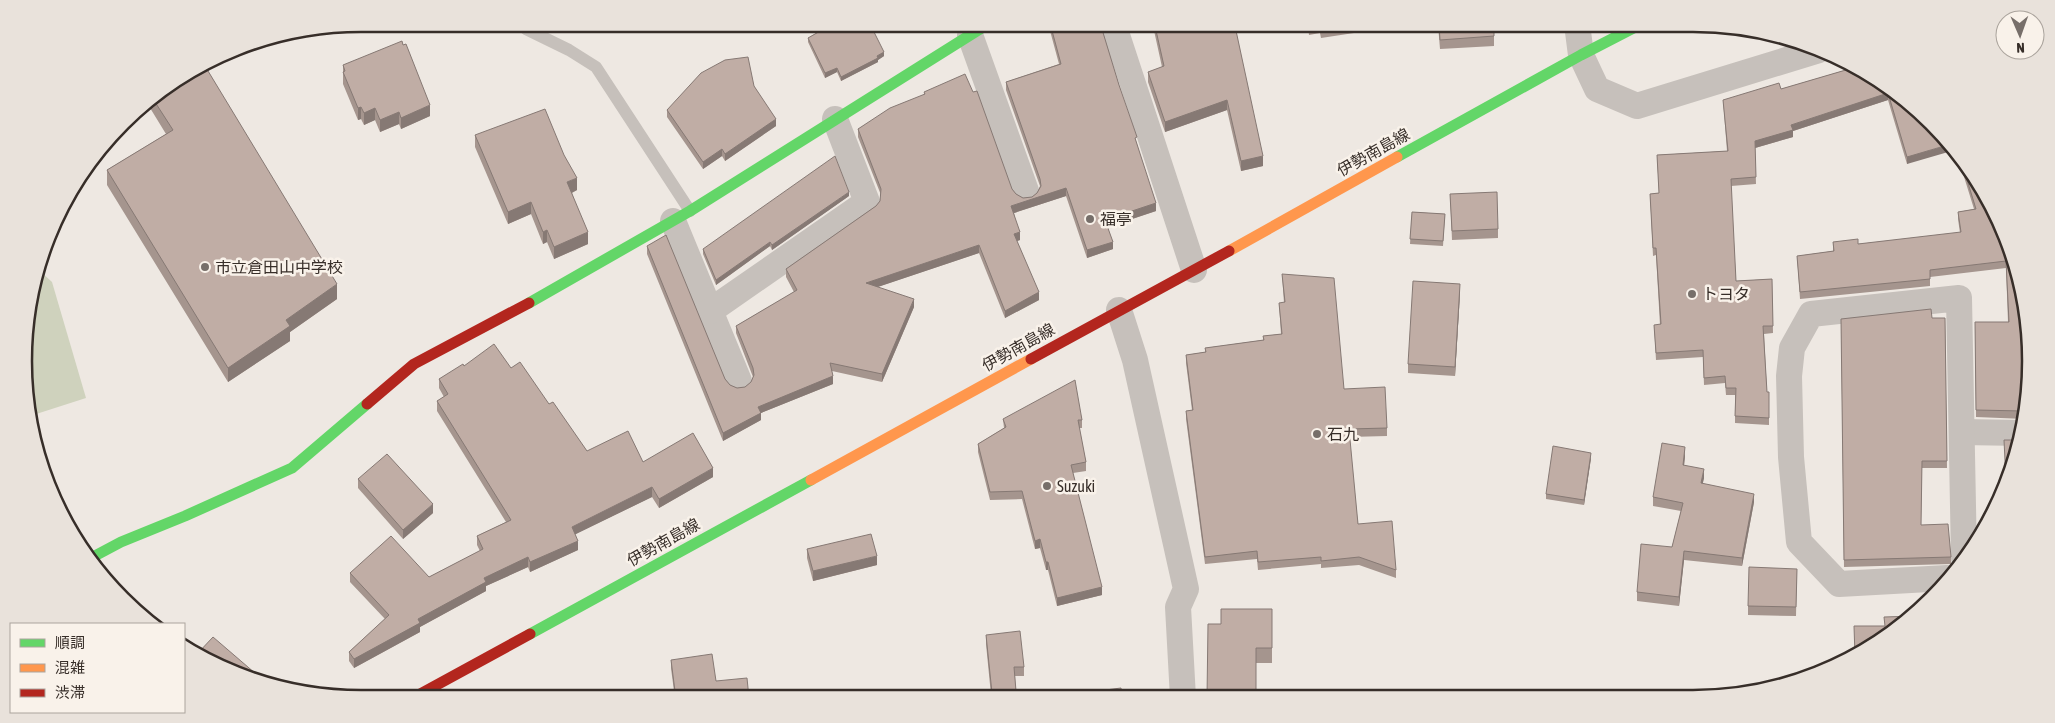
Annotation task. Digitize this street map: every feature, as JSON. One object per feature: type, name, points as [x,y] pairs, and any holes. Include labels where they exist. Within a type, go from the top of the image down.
[{"type":"main road","points":[[96,555],[121,542],[185,516],[292,468],[414,364],[558,288],[681,216],[974,32]]},
{"type":"main road","name":"伊勢南島線","points":[[427,690],[1626,32]]},
{"type":"street","points":[[976,32],[1026,191]]},
{"type":"street","points":[[1116,32],[1194,270]]},
{"type":"street","points":[[1578,32],[1581,55],[1597,89],[1637,106],[1808,53]]},
{"type":"street","points":[[710,311],[867,202],[835,119]]},
{"type":"street","points":[[681,216],[710,311],[739,381]]},
{"type":"street","points":[[1941,578],[1839,584],[1799,542],[1791,457],[1790,376],[1792,348],[1810,314],[1959,298],[1964,549]]},
{"type":"street","points":[[1118,310],[1135,360],[1186,589],[1178,606],[1183,690]]},
{"type":"street","points":[[1962,432],[2014,433]]},
{"type":"lane","points":[[532,32],[569,50],[596,67],[681,216]]},
{"type":"green space","points":[[44,275],[52,282],[86,398],[37,414],[33,383],[33,340],[35,319]]},
{"type":"building","points":[[818,32],[874,32],[884,52],[877,56],[878,58],[841,77],[837,68],[825,73],[808,38]]},
{"type":"building","points":[[1052,32],[1103,32],[1156,203],[1105,220],[1113,242],[1087,250],[1066,188],[1011,206],[1020,232],[1014,234],[1039,292],[1005,311],[979,245],[866,283],[914,299],[882,374],[830,363],[833,376],[758,407],[761,413],[723,433],[647,246],[666,235],[725,379],[730,385],[737,388],[745,387],[751,382],[754,375],[753,368],[736,326],[797,290],[786,269],[876,206],[880,201],[881,189],[858,129],[890,108],[925,94],[924,92],[965,74],[973,92],[977,91],[1012,189],[1023,198],[1032,197],[1041,186],[1040,179],[1006,82],[1061,64]]},
{"type":"building","points":[[1156,32],[1236,32],[1263,156],[1241,161],[1227,100],[1165,122],[1148,72],[1164,66]]},
{"type":"building","points":[[1439,32],[1494,32],[1494,36],[1440,40]]},
{"type":"building","points":[[402,41],[403,45],[406,44],[430,105],[401,118],[399,112],[380,120],[375,108],[364,113],[361,107],[358,108],[343,72],[345,71],[343,65]]},
{"type":"building","points":[[748,57],[754,86],[776,119],[725,154],[722,149],[703,162],[667,110],[701,73],[725,60]]},
{"type":"building","points":[[1846,70],[1885,94],[1791,125],[1793,130],[1755,141],[1756,177],[1731,179],[1736,281],[1772,279],[1773,326],[1763,326],[1767,392],[1769,392],[1769,418],[1735,416],[1736,388],[1726,388],[1725,376],[1704,378],[1703,350],[1656,353],[1654,325],[1661,324],[1656,248],[1653,248],[1650,194],[1659,193],[1657,155],[1728,151],[1723,100],[1779,83],[1781,89]]},
{"type":"building","points":[[208,71],[337,284],[286,320],[290,326],[228,368],[107,170],[173,130],[156,104]]},
{"type":"building","points":[[1889,97],[1910,114],[1942,147],[1907,157]]},
{"type":"building","points":[[545,109],[564,155],[577,178],[567,182],[588,232],[554,247],[547,230],[543,232],[531,202],[508,212],[475,135]]},
{"type":"building","points":[[835,156],[849,192],[772,245],[770,242],[716,280],[703,249]]},
{"type":"building","points":[[1967,178],[1989,216],[2005,256],[2016,297],[2022,340],[2022,383],[2019,411],[1976,410],[1975,322],[2009,322],[2006,261],[1930,270],[1930,279],[1800,292],[1797,256],[1834,251],[1833,242],[1858,239],[1858,244],[1961,232],[1958,212],[1976,209]]},
{"type":"building","points":[[1497,192],[1498,229],[1452,231],[1450,194]]},
{"type":"building","points":[[1412,212],[1445,214],[1443,241],[1410,239]]},
{"type":"building","points":[[1282,274],[1334,278],[1344,389],[1385,387],[1387,428],[1349,429],[1358,524],[1392,521],[1396,570],[1359,557],[1321,561],[1321,557],[1258,562],[1257,551],[1205,557],[1186,411],[1193,410],[1186,355],[1206,352],[1205,348],[1264,340],[1263,336],[1282,334],[1279,303],[1285,302]]},
{"type":"building","points":[[1413,281],[1460,284],[1455,367],[1408,364]]},
{"type":"building","points":[[1931,309],[1932,318],[1945,318],[1947,461],[1922,461],[1921,525],[1948,524],[1951,557],[1844,560],[1841,319]]},
{"type":"building","points":[[494,344],[511,368],[520,362],[549,404],[553,402],[587,451],[628,431],[643,462],[693,433],[713,468],[659,499],[652,487],[572,527],[578,541],[530,562],[528,557],[484,578],[486,582],[418,619],[420,623],[354,659],[349,652],[389,615],[350,573],[391,536],[429,577],[483,549],[477,536],[511,520],[437,401],[448,394],[439,379],[463,364],[464,366]]},
{"type":"building","name":"Suzuki","points":[[1075,380],[1082,420],[1078,420],[1086,462],[1071,465],[1102,587],[1057,598],[1040,539],[1035,541],[1022,491],[990,492],[978,444],[1006,427],[1003,419]]},
{"type":"building","points":[[2004,440],[2013,440],[2011,447],[2005,466]]},
{"type":"building","points":[[1662,443],[1685,447],[1683,465],[1704,469],[1701,483],[1754,494],[1742,558],[1684,551],[1679,597],[1637,592],[1641,544],[1672,547],[1683,503],[1653,497]]},
{"type":"building","points":[[1553,446],[1591,453],[1584,500],[1546,494]]},
{"type":"building","points":[[387,454],[433,504],[403,530],[358,479]]},
{"type":"building","points":[[871,534],[877,556],[813,571],[807,549]]},
{"type":"building","points":[[1749,567],[1797,569],[1796,607],[1748,606]]},
{"type":"building","points":[[1221,609],[1272,609],[1272,648],[1256,648],[1256,690],[1207,690],[1208,624],[1221,624]]},
{"type":"building","points":[[1902,616],[1855,648],[1854,626],[1885,626],[1884,617]]},
{"type":"building","points":[[1020,631],[1024,667],[1014,667],[1016,690],[992,690],[986,635]]},
{"type":"building","points":[[213,637],[254,672],[216,657],[202,649]]},
{"type":"building","points":[[712,654],[716,681],[747,678],[748,690],[675,690],[671,660]]},
{"type":"building","points":[[1121,688],[1121,690],[1106,690]]},
{"type":"traffic: fast","points":[[529,303],[690,211],[975,32]]},
{"type":"traffic: fast","points":[[1397,157],[1626,32]]},
{"type":"traffic: fast","points":[[96,555],[121,542],[185,516],[292,468],[367,404]]},
{"type":"traffic: fast","points":[[530,634],[811,480]]},
{"type":"traffic: slow","points":[[1229,251],[1397,157]]},
{"type":"traffic: slow","points":[[811,480],[1031,359]]},
{"type":"traffic: jam","points":[[1031,359],[1229,251]]},
{"type":"traffic: jam","points":[[367,404],[414,364],[529,303]]},
{"type":"traffic: jam","points":[[427,690],[530,634]]},
{"type":"place","name":"福亭","points":[[1090,219]]},
{"type":"place","name":"市立倉田山中学校","points":[[205,267]]},
{"type":"place","name":"トヨタ","points":[[1692,294]]},
{"type":"place","name":"石九","points":[[1317,434]]},
{"type":"place","name":"Suzuki","points":[[1047,486]]}]
